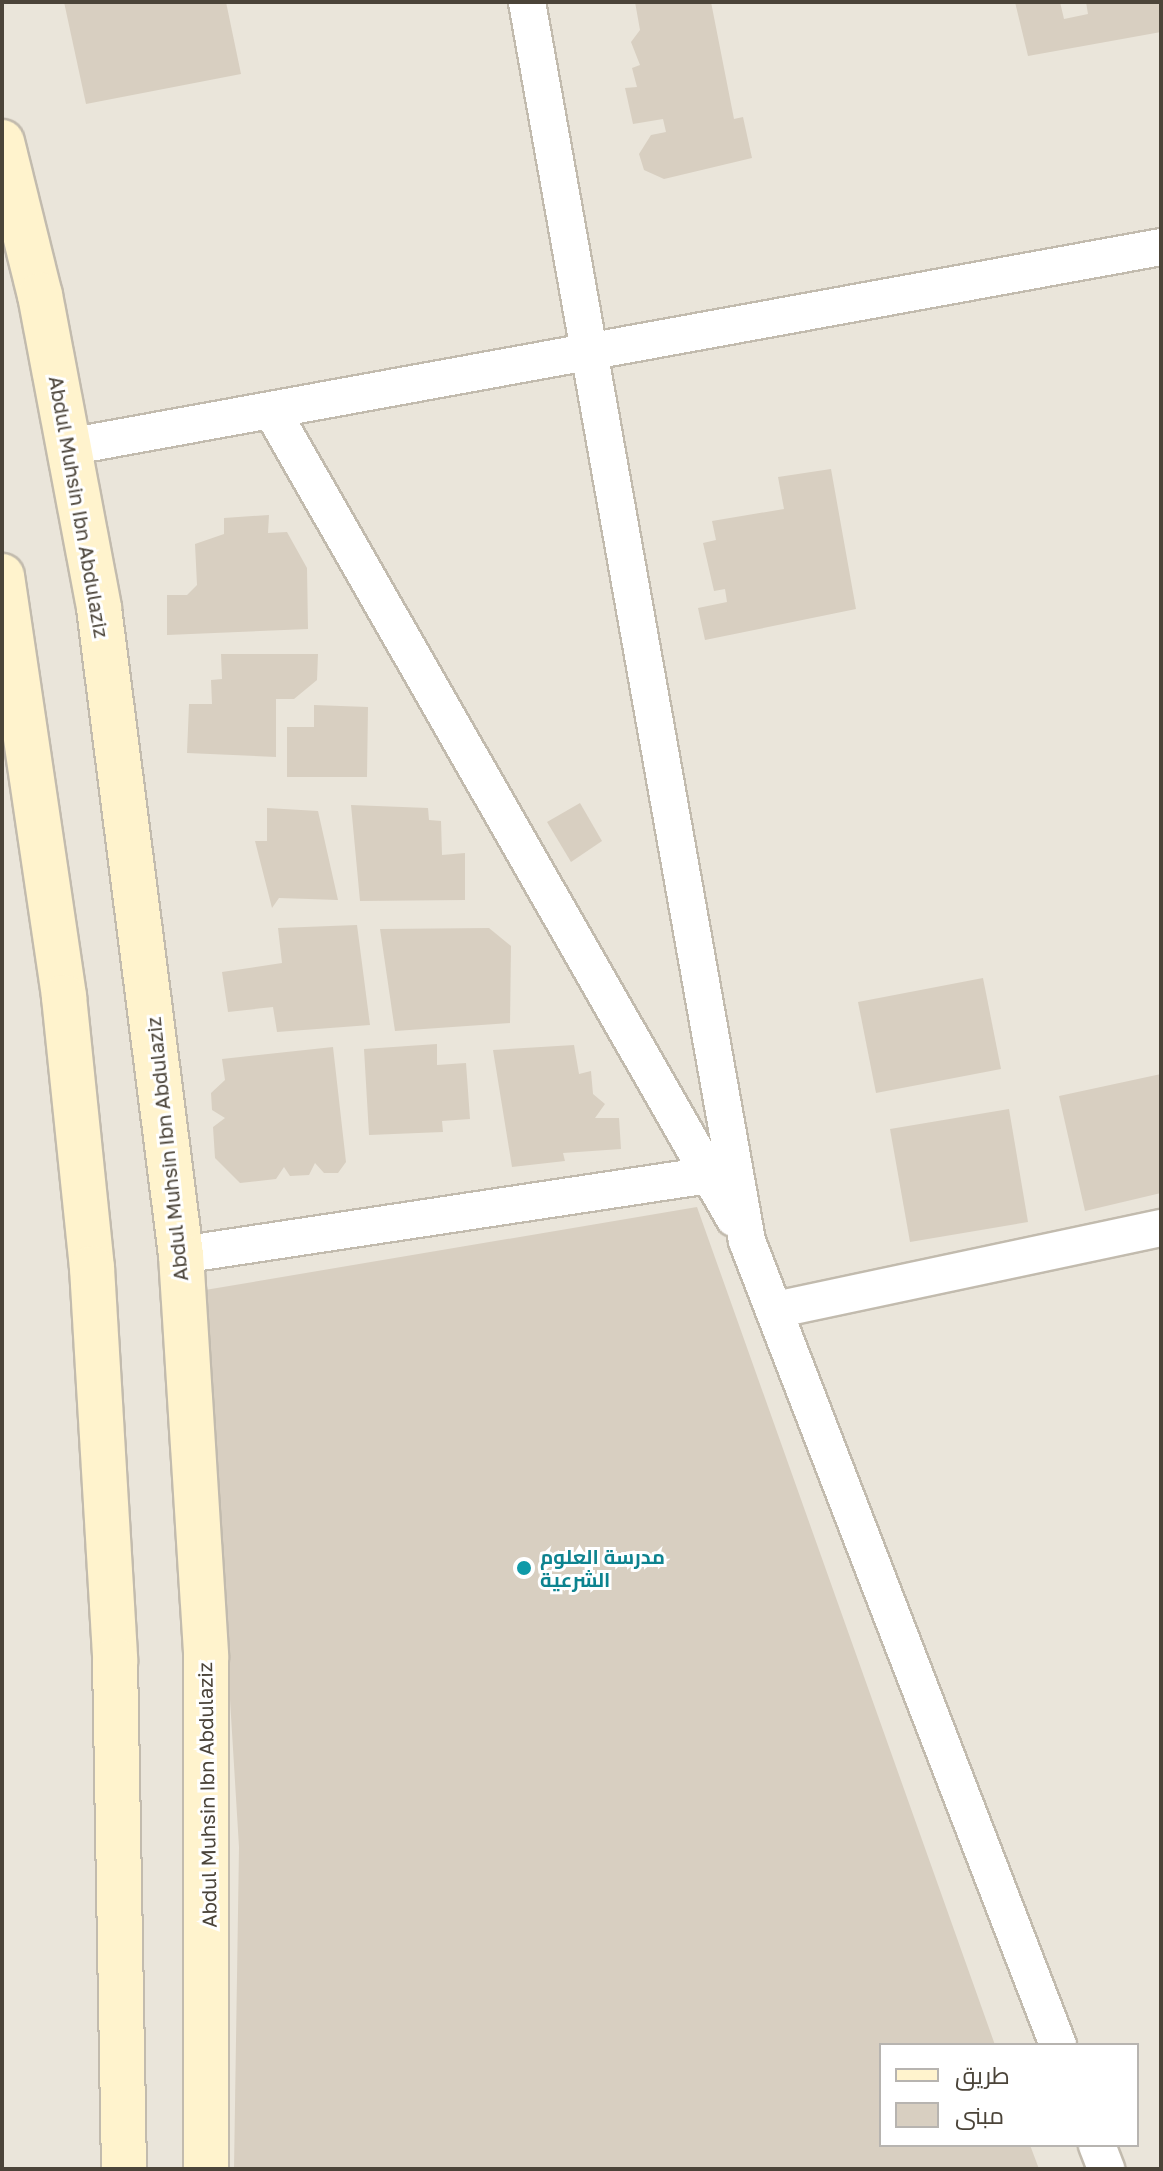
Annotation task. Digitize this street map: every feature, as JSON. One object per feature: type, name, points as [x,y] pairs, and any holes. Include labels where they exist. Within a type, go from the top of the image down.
[{"type":"main road","name":"Abdul Muhsin Ibn Abdulaziz","points":[[2,142],[68,447],[99,608],[181,1255],[206,1656],[206,2169]]},
{"type":"main road","points":[[2,576],[12,696],[92,1268],[115,1660],[124,2169]]},
{"type":"street","points":[[527,2],[594,351],[747,1241]]},
{"type":"street","points":[[68,447],[1161,247]]},
{"type":"street","points":[[272,411],[747,1241],[1057,2043]]},
{"type":"street","points":[[181,1255],[709,1175]]},
{"type":"street","points":[[775,1310],[1161,1228]]},
{"type":"street","points":[[1098,2147],[1106,2169]]},
{"type":"shaded area","points":[[2,2],[1161,2],[1161,2169],[2,2169]]},
{"type":"building","points":[[64,2],[226,2],[241,74],[86,104]]},
{"type":"building","points":[[635,2],[711,2],[734,119],[743,117],[752,158],[664,179],[644,170],[639,154],[651,135],[666,132],[663,119],[633,124],[625,88],[637,87],[632,68],[640,65],[631,42],[640,30]]},
{"type":"building","points":[[1015,2],[1060,2],[1064,19],[1088,14],[1086,2],[1161,2],[1161,32],[1028,56]]},
{"type":"building","points":[[831,469],[856,609],[705,640],[698,608],[727,602],[725,589],[714,591],[703,543],[716,540],[712,521],[784,509],[778,477]]},
{"type":"building","points":[[269,515],[268,533],[287,532],[307,568],[308,629],[167,635],[167,595],[187,595],[197,585],[195,544],[224,534],[224,518]]},
{"type":"building","points":[[221,654],[318,654],[317,680],[294,699],[276,699],[276,757],[187,753],[189,704],[212,704],[211,680],[222,679]]},
{"type":"building","points":[[314,705],[368,707],[367,777],[287,777],[287,727],[314,727]]},
{"type":"building","points":[[580,803],[602,841],[571,862],[547,822]]},
{"type":"building","points":[[351,805],[428,808],[429,820],[441,821],[442,855],[465,853],[465,900],[360,901]]},
{"type":"building","points":[[267,808],[318,811],[338,900],[279,898],[272,908],[255,841],[267,841]]},
{"type":"building","points":[[357,925],[370,1025],[277,1032],[273,1007],[228,1012],[222,972],[282,963],[278,928]]},
{"type":"building","points":[[489,928],[511,946],[510,1023],[395,1031],[380,929]]},
{"type":"building","points":[[983,978],[1001,1069],[876,1093],[858,1002]]},
{"type":"building","points":[[437,1044],[437,1065],[466,1063],[470,1119],[442,1121],[443,1132],[369,1135],[364,1049]]},
{"type":"building","points":[[574,1045],[579,1074],[591,1071],[593,1094],[605,1104],[595,1118],[619,1118],[621,1149],[563,1153],[565,1161],[512,1167],[493,1050]]},
{"type":"building","points":[[333,1047],[346,1162],[338,1173],[324,1173],[315,1163],[309,1175],[290,1176],[284,1167],[276,1179],[240,1183],[215,1158],[213,1127],[225,1118],[212,1110],[211,1093],[225,1080],[222,1059]]},
{"type":"building","points":[[1161,1074],[1161,1193],[1085,1211],[1059,1096]]},
{"type":"building","points":[[1009,1109],[1028,1222],[910,1242],[890,1129]]},
{"type":"building","name":"مدرسة العلوم الشرعية","points":[[697,1207],[994,2043],[879,2043],[879,2147],[1031,2147],[1039,2169],[234,2169],[239,1847],[205,1290]]},
{"type":"place","name":"مدرسة العلوم الشرعية","points":[[524,1568]]}]
